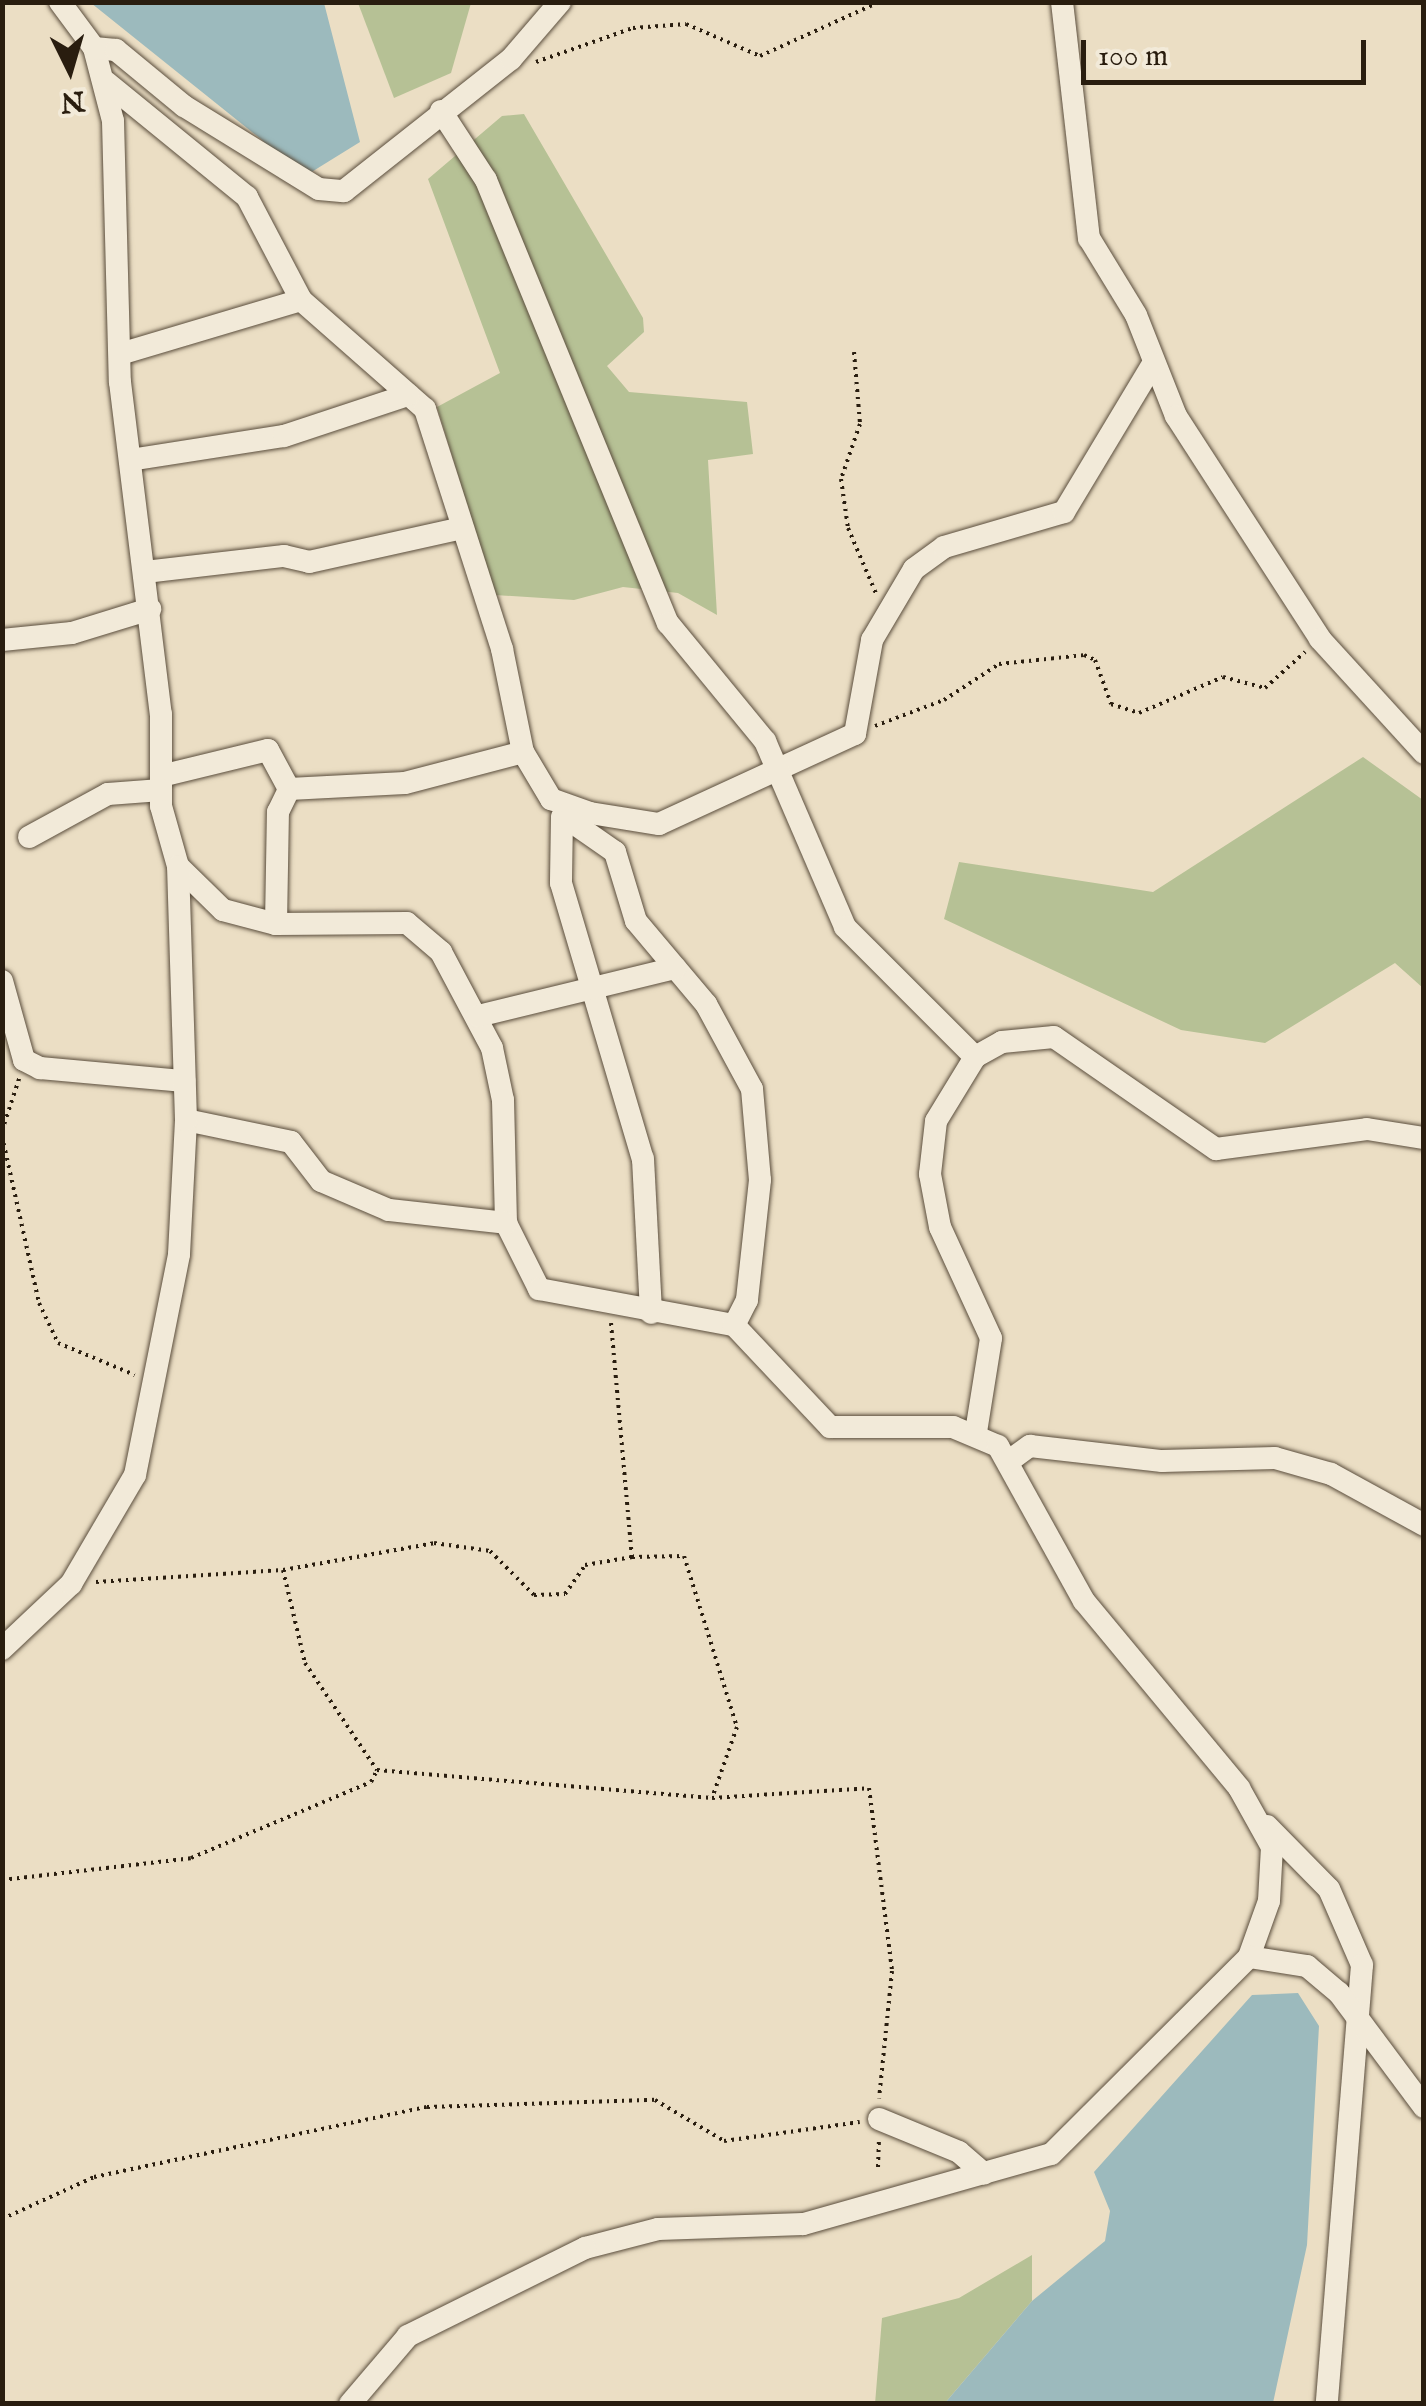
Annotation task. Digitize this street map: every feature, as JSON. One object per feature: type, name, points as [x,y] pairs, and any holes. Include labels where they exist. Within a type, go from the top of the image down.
[{"type":"street","points":[[2,1649],[71,1584],[135,1475],[179,1254],[186,1120],[178,866],[161,783],[150,609],[120,354],[106,82],[94,48],[60,2]]},
{"type":"street","points":[[94,48],[116,50],[184,106],[319,189],[344,191],[512,59],[560,2]]},
{"type":"street","points":[[1062,2],[1080,208],[1176,416],[1320,639],[1424,753]]},
{"type":"street","points":[[106,82],[248,197],[301,300],[425,410],[462,528],[523,752],[556,808],[561,882],[643,1159],[651,1313]]},
{"type":"street","points":[[441,111],[486,180],[668,624],[778,770],[845,927],[975,1057]]},
{"type":"street","points":[[120,354],[301,300]]},
{"type":"street","points":[[556,808],[659,824],[855,734],[884,609],[944,547],[1064,512],[1153,364]]},
{"type":"street","points":[[130,460],[284,436],[408,395]]},
{"type":"street","points":[[145,572],[270,557],[309,562],[462,528]]},
{"type":"street","points":[[2,640],[72,632],[150,609]]},
{"type":"street","points":[[29,837],[108,794],[161,783],[268,750],[289,789]]},
{"type":"street","points":[[289,789],[404,783],[523,752]]},
{"type":"street","points":[[276,924],[278,812],[289,789]]},
{"type":"street","points":[[556,808],[594,830],[615,852],[629,906],[724,1038],[762,1128],[747,1300],[734,1325]]},
{"type":"street","points":[[178,866],[223,910],[276,924],[407,924],[441,952],[478,1016],[503,1100],[506,1223],[539,1288],[610,1307],[734,1325],[760,1342],[830,1426],[976,1432],[1009,1462],[1084,1602],[1261,1820],[1329,1889],[1350,1929],[1363,2022],[1324,2401]]},
{"type":"street","points":[[478,1016],[596,993],[675,968]]},
{"type":"street","points":[[2,981],[24,1060],[184,1080]]},
{"type":"street","points":[[976,1432],[991,1338],[940,1227],[930,1174],[936,1121],[975,1057],[1002,1042],[1054,1037],[1216,1149],[1367,1129],[1424,1138]]},
{"type":"street","points":[[186,1120],[292,1142],[322,1181],[389,1210],[506,1223]]},
{"type":"street","points":[[1009,1462],[1030,1446],[1162,1461],[1274,1458],[1331,1474],[1424,1524]]},
{"type":"street","points":[[350,2404],[408,2336],[585,2248],[658,2229],[803,2224],[1051,2154],[1080,2134],[1249,1957],[1274,1872],[1261,1820]]},
{"type":"street","points":[[1249,1957],[1307,1966],[1363,2022],[1424,2107]]},
{"type":"street","points":[[879,2119],[959,2152],[984,2174]]},
{"type":"path","points":[[512,59],[536,62],[633,28],[686,24],[760,56],[879,2]]},
{"type":"path","points":[[854,352],[860,424],[841,478],[848,528],[884,609]]},
{"type":"path","points":[[855,734],[944,700],[999,664],[1084,655],[1095,660],[1111,704],[1138,712],[1224,676],[1265,688],[1320,639]]},
{"type":"path","points":[[24,1060],[2,1134],[39,1304],[58,1343],[154,1381]]},
{"type":"path","points":[[610,1307],[632,1557]]},
{"type":"path","points":[[71,1584],[282,1570],[434,1542],[472,1545],[534,1595],[564,1594],[586,1565],[632,1557],[684,1556],[736,1727],[712,1798]]},
{"type":"path","points":[[282,1570],[305,1663],[376,1770]]},
{"type":"path","points":[[376,1770],[712,1798],[869,1788],[892,1972],[878,2168]]},
{"type":"path","points":[[2,1880],[191,1858],[371,1782],[376,1770]]},
{"type":"path","points":[[2,2219],[94,2177],[427,2107],[655,2100],[724,2140],[879,2119]]},
{"type":"green space","points":[[358,3],[471,3],[451,73],[394,98]]},
{"type":"green space","points":[[524,114],[643,318],[644,332],[607,366],[629,392],[747,402],[753,454],[708,460],[717,615],[678,593],[623,587],[574,600],[495,595],[437,407],[500,373],[428,179],[502,116]]},
{"type":"green space","points":[[1363,757],[1423,800],[1423,988],[1395,963],[1265,1043],[1181,1030],[944,919],[959,862],[1153,892]]},
{"type":"green space","points":[[1032,2255],[1032,2301],[945,2403],[875,2404],[882,2318],[959,2298]]},
{"type":"water","points":[[91,3],[324,3],[360,142],[297,181],[262,140]]},
{"type":"water","points":[[1298,1993],[1319,2026],[1307,2245],[1273,2403],[945,2403],[1032,2301],[1105,2241],[1110,2211],[1094,2172],[1252,1995]]}]
